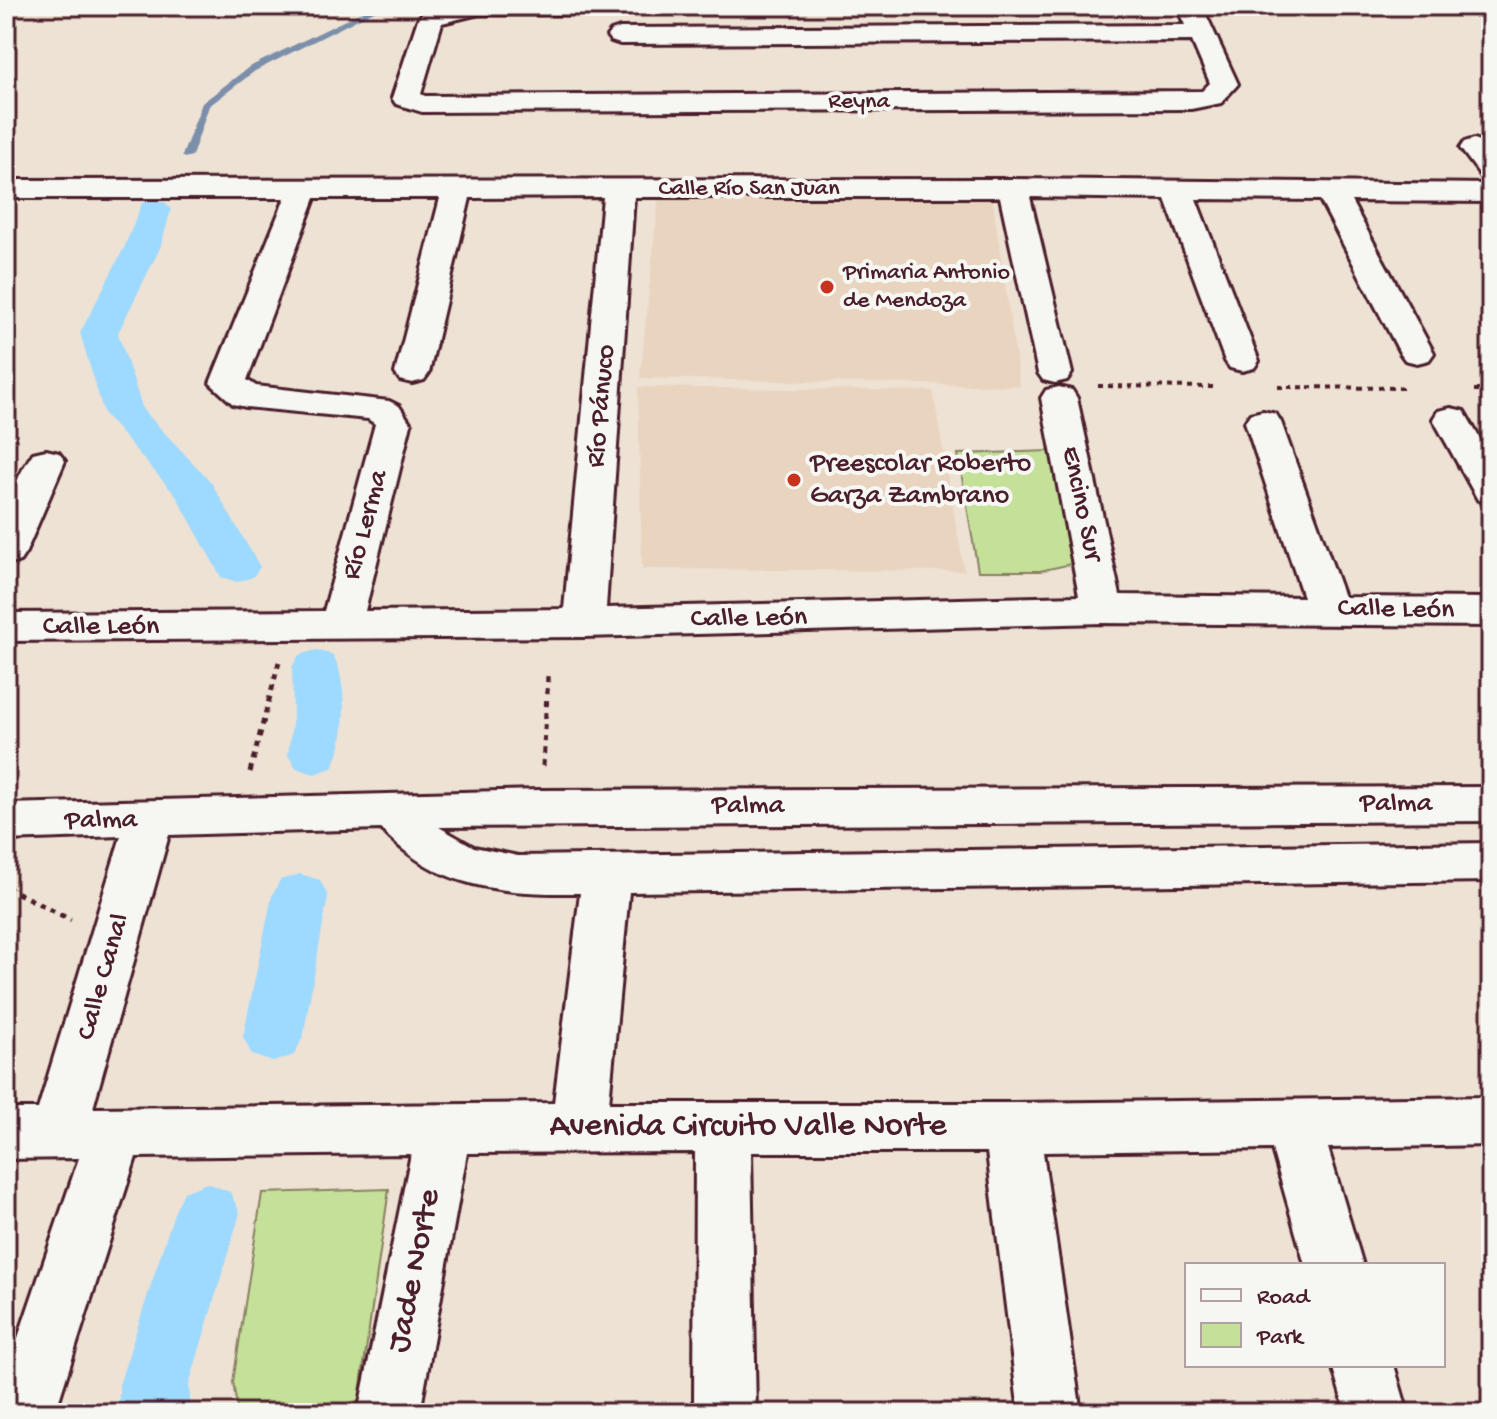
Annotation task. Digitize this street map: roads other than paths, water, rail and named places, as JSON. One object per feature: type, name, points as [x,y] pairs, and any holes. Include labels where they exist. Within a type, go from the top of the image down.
[{"type":"street","name":"Reyna","points":[[567,6],[444,12],[431,19],[409,85],[422,104],[1191,101],[1211,97],[1224,84],[1189,6]]},
{"type":"street","points":[[623,6],[618,49],[1201,33]]},
{"type":"street","name":"Calle Río San Juan","points":[[16,189],[457,191],[1013,188],[1491,193]]},
{"type":"street","name":"Encino Sur","points":[[1013,188],[1102,609]]},
{"type":"street","points":[[6,222],[16,189]]},
{"type":"street","name":"Río Lerma","points":[[303,189],[228,383],[246,396],[376,409],[386,414],[393,424],[340,627]]},
{"type":"street","name":"Río Pánuco","points":[[584,623],[619,190]]},
{"type":"street","points":[[1177,190],[1242,361]]},
{"type":"street","points":[[412,373],[457,191]]},
{"type":"street","points":[[1331,192],[1417,353]]},
{"type":"street","points":[[1451,419],[1491,492]]},
{"type":"street","points":[[1263,422],[1328,610]]},
{"type":"street","points":[[6,552],[46,461]]},
{"type":"street","name":"Calle León","points":[[6,627],[584,623],[1102,609],[1491,612]]},
{"type":"street","name":"Palma","points":[[6,822],[540,807],[1491,804]]},
{"type":"street","points":[[393,812],[418,840],[452,859],[518,875],[1491,862]]},
{"type":"street","name":"Calle Canal","points":[[32,1133],[104,975],[150,820]]},
{"type":"street","points":[[579,1127],[606,875]]},
{"type":"street","name":"Avenida Circuito Valle Norte","points":[[32,1133],[579,1127],[1012,1128],[1491,1121]]},
{"type":"street","points":[[1293,1125],[1333,1263]]},
{"type":"street","points":[[723,1127],[725,1413]]},
{"type":"street","points":[[1012,1128],[1050,1413]]},
{"type":"street","name":"Jade Norte","points":[[389,1413],[443,1130]]},
{"type":"street","points":[[24,1413],[116,1131]]},
{"type":"street","points":[[1364,1367],[1377,1413]]},
{"type":"waterway","points":[[187,156],[205,105],[252,69],[380,6]]},
{"type":"waterway","points":[[154,210],[142,248],[99,333],[124,414],[196,491],[237,567]]},
{"type":"waterway","points":[[314,755],[318,717],[316,667]]},
{"type":"waterway","points":[[273,1037],[300,896]]},
{"type":"waterway","points":[[155,1413],[154,1385],[207,1213]]},
{"type":"place","name":"Primaria Antonio de Mendoza","points":[[827,287]]},
{"type":"place","name":"Preescolar Roberto Garza Zambrano","points":[[794,480]]}]
